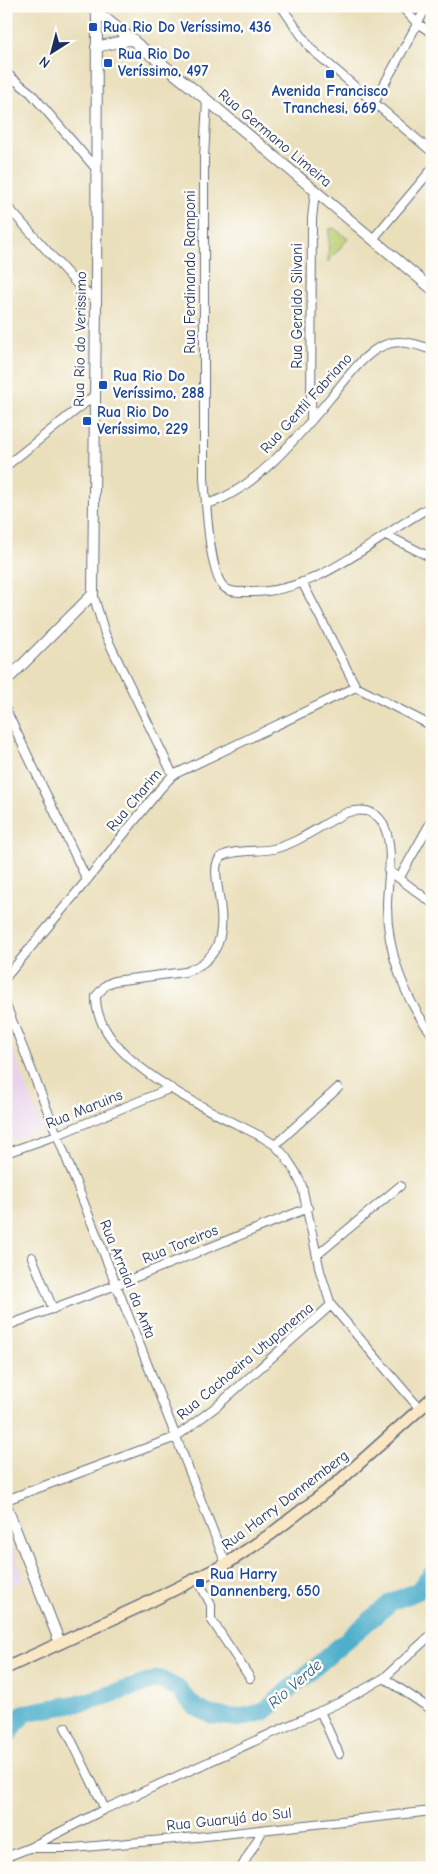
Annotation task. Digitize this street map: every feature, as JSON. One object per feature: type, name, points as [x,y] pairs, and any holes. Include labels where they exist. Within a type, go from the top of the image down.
[{"type":"main road","name":"Rua Harry Dannemberg","points":[[6,1668],[226,1564],[271,1534],[337,1483],[432,1398]]},
{"type":"street","points":[[281,6],[311,49],[432,152]]},
{"type":"street","points":[[402,6],[417,23],[432,34]]},
{"type":"street","points":[[374,103],[427,6]]},
{"type":"street","name":"Rua Germano Limeira","points":[[95,8],[432,289]]},
{"type":"street","name":"Rua Rio do Verissimo","points":[[95,8],[97,170],[93,594],[105,634],[173,775]]},
{"type":"street","points":[[96,47],[133,40]]},
{"type":"street","points":[[6,73],[31,93],[97,170]]},
{"type":"street","name":"Rua Ferdinando Ramponi","points":[[206,100],[203,248],[204,459],[206,504],[214,564],[222,586],[229,591],[254,593],[272,591],[302,582]]},
{"type":"street","points":[[373,239],[432,169]]},
{"type":"street","name":"Rua Geraldo Silvani","points":[[311,421],[312,229],[315,191]]},
{"type":"street","points":[[6,206],[76,283],[96,302]]},
{"type":"street","name":"Rua Gentil Fabriano","points":[[206,504],[219,501],[241,487],[290,444],[351,373],[379,347],[398,342],[415,344],[432,350]]},
{"type":"street","points":[[6,466],[95,395]]},
{"type":"street","points":[[432,506],[410,518],[337,566],[302,582],[356,686],[432,726]]},
{"type":"street","points":[[386,535],[432,558]]},
{"type":"street","points":[[6,681],[93,594]]},
{"type":"street","name":"Rua Charim","points":[[6,977],[87,880],[160,788],[173,775],[356,686]]},
{"type":"street","points":[[6,710],[87,880]]},
{"type":"street","points":[[420,1409],[331,1305],[325,1290],[304,1192],[296,1173],[285,1156],[275,1145],[171,1088],[133,1061],[115,1043],[101,1022],[96,996],[106,985],[114,981],[185,972],[195,968],[209,958],[219,942],[216,871],[218,860],[221,856],[275,848],[295,840],[335,817],[359,810],[368,811],[377,816],[382,822],[387,834],[389,849],[387,907],[398,970],[410,1000],[432,1034]]},
{"type":"street","points":[[400,877],[432,820]]},
{"type":"street","points":[[388,870],[432,902]]},
{"type":"street","name":"Rua Arraial da Anta","points":[[6,1005],[226,1564]]},
{"type":"street","name":"Rua Maruins","points":[[6,1153],[57,1135],[171,1088]]},
{"type":"street","points":[[275,1145],[338,1088]]},
{"type":"street","points":[[317,1255],[400,1186]]},
{"type":"street","name":"Rua Toreiros","points":[[6,1326],[116,1285],[308,1208]]},
{"type":"street","points":[[32,1257],[53,1309]]},
{"type":"street","name":"Rua Cachoeira Utupanema","points":[[6,1500],[176,1437],[217,1406],[331,1305]]},
{"type":"street","points":[[6,1504],[60,1643]]},
{"type":"street","points":[[197,1578],[211,1605],[211,1619],[250,1678]]},
{"type":"street","points":[[6,1857],[29,1848],[105,1809],[351,1697],[384,1678],[432,1634]]},
{"type":"street","points":[[384,1678],[432,1710]]},
{"type":"street","points":[[320,1711],[339,1754]]},
{"type":"street","points":[[65,1727],[105,1809]]},
{"type":"street","name":"Rua Guarujá do Sul","points":[[29,1848],[74,1848],[263,1830],[432,1811]]},
{"type":"street","points":[[241,1868],[263,1830]]},
{"type":"shaded area","points":[[6,1031],[43,1129],[6,1143]]},
{"type":"shaded area","points":[[6,1533],[25,1580],[6,1588]]},
{"type":"green space","points":[[334,228],[348,239],[328,262],[329,229]]},
{"type":"waterway","name":"Rio Verde","points":[[6,1737],[24,1713],[86,1702],[159,1679],[177,1688],[195,1707],[211,1715],[239,1718],[263,1712],[391,1602],[418,1591],[432,1574]]},
{"type":"place","name":"Rua Rio Do Veríssimo, 436","points":[[93,27]]},
{"type":"place","name":"Rua Rio Do Veríssimo, 497","points":[[108,63]]},
{"type":"place","name":"Avenida Francisco Tranchesi, 669","points":[[330,74]]},
{"type":"place","name":"Rua Rio Do Veríssimo, 288","points":[[103,385]]},
{"type":"place","name":"Rua Rio Do Veríssimo, 229","points":[[87,421]]},
{"type":"place","name":"Rua Harry Dannenberg, 650","points":[[200,1583]]}]
